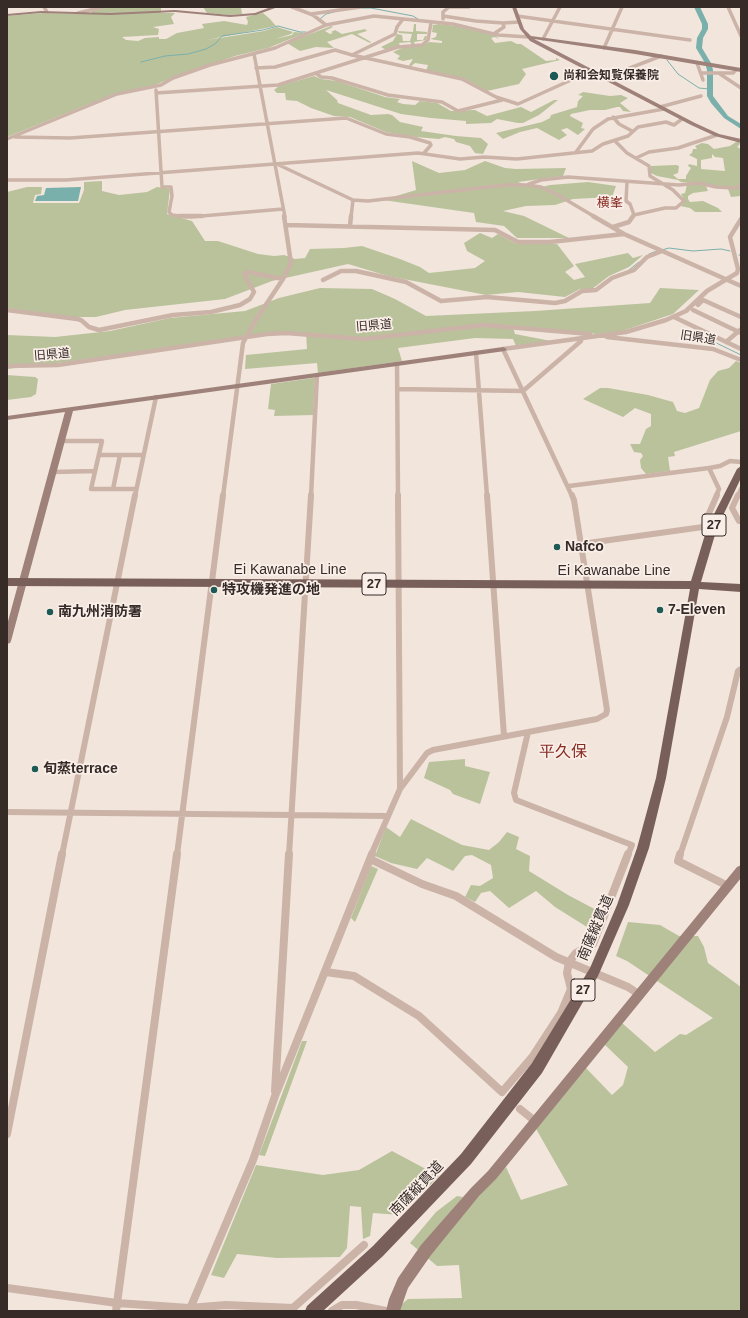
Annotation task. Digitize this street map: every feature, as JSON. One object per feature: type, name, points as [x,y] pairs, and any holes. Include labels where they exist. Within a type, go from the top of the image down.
[{"type":"main road","name":"南薩縦貫道","points":[[312,1311],[378,1251],[466,1159],[537,1068],[594,972],[623,905],[649,827],[661,778],[695,585],[712,528],[741,469]]},
{"type":"main road","name":"Ei Kawanabe Line","points":[[7,582],[695,585],[741,588]]},
{"type":"street","points":[[44,7],[47,12]]},
{"type":"street","points":[[78,13],[103,7]]},
{"type":"street","points":[[7,15],[47,12],[78,13],[175,11],[230,16],[256,14],[276,7]]},
{"type":"street","points":[[292,7],[311,14],[320,19],[326,25]]},
{"type":"street","points":[[443,23],[443,12],[449,7],[469,7]]},
{"type":"street","points":[[514,7],[522,30],[528,37],[682,119],[718,135],[741,140]]},
{"type":"street","points":[[543,39],[560,7]]},
{"type":"street","points":[[604,48],[622,7]]},
{"type":"street","points":[[728,7],[741,36]]},
{"type":"street","points":[[311,14],[361,8]]},
{"type":"street","points":[[368,13],[374,16]]},
{"type":"street","points":[[9,138],[117,94],[157,87],[173,78],[205,67],[236,57],[275,48],[326,25],[374,16],[431,23],[443,23],[498,35],[528,37],[661,56],[738,70]]},
{"type":"street","points":[[444,16],[476,21],[504,23],[518,19],[553,21],[690,40]]},
{"type":"street","points":[[352,55],[395,34],[397,27],[403,20]]},
{"type":"street","points":[[156,93],[278,85],[398,48],[422,45],[428,40],[431,23]]},
{"type":"street","points":[[495,33],[504,27],[504,23]]},
{"type":"street","points":[[256,68],[275,67],[335,50],[462,79],[502,100],[518,104],[591,71]]},
{"type":"street","points":[[116,1307],[242,351],[254,321],[283,279],[291,263],[291,255],[276,165],[266,123],[254,54]]},
{"type":"street","points":[[604,78],[661,56]]},
{"type":"street","points":[[699,64],[703,80]]},
{"type":"street","points":[[702,73],[733,73],[738,70]]},
{"type":"street","points":[[317,74],[321,77],[332,78],[388,96],[442,102],[458,110],[502,100]]},
{"type":"street","points":[[720,74],[741,88]]},
{"type":"street","points":[[157,87],[156,93],[162,187],[171,186],[172,196],[168,212],[172,215],[188,217],[283,209]]},
{"type":"street","points":[[576,152],[593,129],[613,118],[646,113],[701,96]]},
{"type":"street","points":[[9,138],[70,138],[338,118],[351,119],[386,134],[410,137],[430,143],[431,145],[424,153]]},
{"type":"street","points":[[613,118],[619,124],[632,131]]},
{"type":"street","points":[[7,180],[66,180],[424,153],[467,160],[484,157],[517,159],[592,151],[603,144],[628,136],[638,127],[666,122],[674,125],[682,119]]},
{"type":"street","points":[[636,158],[649,152],[678,148],[718,135]]},
{"type":"street","points":[[613,226],[629,222],[634,215],[665,208],[676,208],[684,201],[673,190],[650,176],[649,166],[627,153],[615,141]]},
{"type":"street","points":[[276,165],[353,200],[380,200],[505,185],[527,185],[541,187],[613,226],[624,234],[741,286]]},
{"type":"street","points":[[527,185],[541,180],[568,177],[679,185],[699,183],[716,187],[734,188],[741,186]]},
{"type":"street","points":[[627,182],[626,201],[630,204],[634,215]]},
{"type":"street","points":[[350,226],[353,200]]},
{"type":"street","points":[[676,318],[686,311],[707,291],[728,280],[738,271],[730,237],[741,219]]},
{"type":"street","points":[[286,225],[495,230],[518,242],[550,242],[624,234]]},
{"type":"street","points":[[323,280],[341,271],[356,271],[406,282],[441,301],[487,297],[555,303],[565,301],[582,291],[596,290],[612,278],[634,270],[647,257],[660,250]]},
{"type":"street","points":[[735,256],[741,256]]},
{"type":"street","points":[[7,310],[55,315],[68,320],[77,319],[89,327],[99,330],[172,316],[211,312],[240,305],[250,299],[254,292],[244,274],[246,272],[283,279]]},
{"type":"street","points":[[7,418],[626,332],[676,318],[693,310],[703,300],[741,317]]},
{"type":"street","points":[[693,310],[740,331],[726,342]]},
{"type":"street","points":[[676,318],[741,349]]},
{"type":"street","name":"旧県道","points":[[7,366],[58,365],[286,333],[364,339],[484,325],[713,349],[741,360]]},
{"type":"street","points":[[398,389],[523,391],[581,341],[581,338]]},
{"type":"street","points":[[189,1310],[253,1160],[274,1096],[326,972],[387,816],[400,790],[423,757],[433,750],[597,719],[606,714],[607,710],[574,500],[569,486],[503,349]]},
{"type":"street","points":[[476,353],[504,736]]},
{"type":"street","points":[[397,364],[400,790]]},
{"type":"street","points":[[274,1096],[304,584],[314,456],[317,375]]},
{"type":"street","points":[[7,1134],[117,582],[156,398]]},
{"type":"street","points":[[7,641],[70,410]]},
{"type":"street","points":[[61,441],[102,441],[91,489],[136,489]]},
{"type":"street","points":[[99,455],[143,455]]},
{"type":"street","points":[[113,489],[120,455]]},
{"type":"street","points":[[569,486],[709,468],[720,466],[730,461],[741,462]]},
{"type":"street","points":[[581,544],[703,527],[719,489],[709,468]]},
{"type":"street","points":[[53,472],[95,471]]},
{"type":"street","points":[[740,523],[732,506],[741,489]]},
{"type":"street","points":[[728,886],[678,861],[727,717],[738,671],[741,669]]},
{"type":"street","points":[[326,972],[354,976],[419,1016],[502,1092],[533,1056],[561,1013],[571,990],[568,973],[569,962],[576,953],[593,944],[632,845],[516,800],[514,793],[528,732]]},
{"type":"street","points":[[7,812],[379,814],[387,816]]},
{"type":"street","points":[[370,858],[422,884],[456,896],[556,957],[628,987],[640,995]]},
{"type":"street","points":[[393,1311],[396,1299],[403,1283],[422,1255],[475,1192],[492,1175],[741,870]]},
{"type":"street","points":[[520,1109],[535,1121]]},
{"type":"street","points":[[7,1288],[116,1307],[189,1310],[226,1305],[293,1308],[364,1245]]},
{"type":"street","points":[[332,1311],[342,1305],[356,1304],[386,1311]]},
{"type":"green space","points":[[106,7],[161,7],[161,13],[175,13],[171,17],[174,24],[153,27],[159,29],[158,35],[122,37],[126,40],[138,41],[145,38],[159,37],[159,39],[166,39],[177,33],[204,28],[202,24],[224,21],[247,25],[248,22],[246,17],[263,13],[276,26],[207,40],[264,31],[277,27],[293,32],[275,39],[292,35],[294,32],[305,33],[268,48],[235,56],[155,85],[114,94],[7,137],[7,16],[43,13],[92,14],[91,10]]},
{"type":"green space","points":[[203,7],[241,7],[242,14],[229,15],[207,13]]},
{"type":"green space","points":[[414,24],[416,24],[416,31],[427,32],[427,34],[417,34],[417,40],[423,40],[425,36],[427,36],[426,40],[414,42],[415,45],[412,45],[410,42],[399,43],[400,46],[388,51],[381,47],[393,41],[397,34],[402,35],[403,41],[410,41],[412,34],[399,33],[398,31],[413,32]]},
{"type":"green space","points":[[439,24],[457,26],[496,36],[499,39],[495,37],[491,38],[495,43],[511,41],[521,44],[546,61],[556,60],[556,58],[560,60],[522,69],[526,74],[519,84],[487,91],[467,80],[426,71],[428,65],[415,63],[408,67],[413,59],[403,61],[397,59],[400,56],[393,52],[402,48],[423,45],[429,42],[442,43],[442,41],[430,39],[436,37],[437,33],[432,32],[433,25]]},
{"type":"green space","points":[[331,26],[333,27],[325,31],[330,34],[335,30],[342,34],[365,29],[367,31],[357,34],[371,42],[370,43],[352,34],[327,42],[334,48],[316,47],[300,51],[287,43]]},
{"type":"green space","points":[[314,76],[321,79],[337,81],[385,97],[400,99],[397,102],[403,104],[415,105],[420,101],[437,103],[451,111],[475,110],[487,116],[521,107],[531,112],[554,100],[558,100],[539,115],[523,123],[497,119],[491,123],[466,124],[466,121],[401,114],[326,90],[337,100],[338,103],[371,115],[392,115],[400,122],[423,127],[421,131],[481,138],[488,144],[483,154],[475,153],[470,146],[456,142],[454,139],[445,137],[439,139],[416,137],[386,132],[350,117],[334,116],[311,108],[297,101],[286,100],[285,93],[277,93],[274,90],[279,86]]},
{"type":"green space","points":[[583,92],[610,96],[621,95],[628,98],[620,103],[631,112],[623,111],[620,107],[617,107],[571,114],[570,116],[583,123],[581,128],[585,129],[578,135],[567,128],[561,130],[567,135],[559,140],[537,128],[520,132],[503,139],[496,133],[542,122],[550,118],[551,115],[577,107],[578,101],[583,96],[578,95]]},
{"type":"green space","points":[[736,142],[739,142],[740,144],[737,147],[741,149],[741,185],[739,186],[741,189],[741,196],[731,197],[728,189],[706,186],[708,191],[693,193],[688,196],[690,202],[703,201],[718,208],[722,212],[695,212],[690,208],[680,206],[684,199],[681,194],[685,193],[687,185],[691,183],[657,176],[651,173],[651,166],[676,165],[679,166],[678,173],[673,175],[678,179],[686,179],[686,176],[691,168],[688,166],[689,164],[697,166],[697,159],[689,155],[692,153],[693,149],[697,149],[695,146],[702,143],[708,144],[714,149],[730,146]],"holes":[[[712,154],[715,157],[723,158],[725,171],[701,169],[701,160],[712,158]]]},
{"type":"green space","points":[[412,161],[439,173],[465,170],[485,161],[505,168],[516,169],[566,168],[563,176],[518,182],[537,188],[550,185],[588,182],[616,186],[612,197],[573,199],[555,205],[526,206],[503,211],[524,216],[569,238],[517,238],[504,226],[476,222],[474,213],[383,200],[416,190]]},
{"type":"green space","points":[[102,181],[102,191],[119,195],[147,192],[157,187],[170,189],[167,214],[192,221],[205,241],[218,241],[258,254],[274,256],[284,255],[295,259],[305,258],[310,249],[362,246],[420,267],[429,273],[475,268],[485,261],[467,251],[464,243],[480,233],[492,238],[498,234],[517,244],[557,244],[574,266],[565,272],[574,280],[585,277],[575,264],[628,253],[633,258],[643,255],[629,267],[609,276],[592,289],[580,289],[565,297],[518,292],[486,295],[388,276],[348,264],[272,281],[225,299],[125,310],[96,317],[69,317],[7,308],[7,192],[27,187],[42,187],[41,194],[35,195],[33,203],[79,203],[84,190],[84,182]]},
{"type":"green space","points":[[320,288],[372,289],[395,299],[426,316],[535,311],[650,303],[660,288],[699,290],[673,314],[619,332],[597,334],[513,327],[515,334],[551,341],[516,346],[513,339],[475,338],[398,348],[402,361],[318,373],[317,363],[245,369],[246,355],[307,349],[306,333],[268,333],[7,369],[7,335],[55,337],[110,331],[170,318],[245,311],[279,298]]},
{"type":"green space","points":[[736,361],[741,363],[741,431],[674,452],[675,456],[668,457],[670,471],[646,474],[641,468],[640,460],[643,456],[641,453],[634,452],[630,444],[640,444],[646,429],[651,426],[651,414],[635,408],[623,417],[583,399],[600,388],[608,388],[648,395],[673,402],[677,411],[685,413],[699,408],[710,380],[718,371],[729,368]]},
{"type":"green space","points":[[7,375],[35,377],[38,379],[36,394],[31,397],[7,400]]},
{"type":"green space","points":[[315,378],[313,415],[274,416],[275,410],[268,409],[271,384]]},
{"type":"green space","points":[[465,759],[465,766],[490,772],[480,804],[453,794],[450,790],[424,778],[429,762]]},
{"type":"green space","points":[[411,819],[462,845],[489,850],[499,842],[507,832],[519,837],[516,849],[530,856],[529,871],[568,895],[602,913],[595,932],[555,907],[536,891],[509,908],[490,891],[481,893],[475,902],[465,897],[471,885],[480,886],[493,878],[491,865],[472,855],[465,856],[453,871],[427,858],[417,869],[391,863],[375,856],[386,827],[400,837]]},
{"type":"green space","points":[[371,866],[378,869],[355,922],[351,918]]},
{"type":"green space","points":[[628,922],[660,925],[679,936],[698,936],[704,947],[708,963],[741,987],[741,1311],[397,1311],[397,1308],[408,1299],[462,1298],[459,1265],[437,1266],[410,1243],[436,1212],[457,1196],[463,1197],[432,1237],[469,1206],[506,1167],[521,1200],[568,1185],[535,1127],[586,1068],[612,1095],[623,1085],[628,1067],[604,1044],[622,1023],[655,1052],[680,1034],[686,1035],[713,1018],[627,961],[616,956]]},
{"type":"green space","points":[[302,1041],[307,1041],[265,1156],[259,1155]]},
{"type":"green space","points":[[392,1151],[439,1176],[400,1215],[373,1213],[370,1236],[363,1239],[361,1207],[350,1206],[347,1248],[340,1257],[277,1258],[237,1254],[224,1278],[211,1275],[256,1165],[323,1175],[359,1170]]},
{"type":"water","points":[[81,187],[78,201],[35,201],[37,196],[44,195],[46,188]]},
{"type":"waterway","points":[[697,7],[705,24],[705,29],[700,38],[699,48],[708,63],[710,70],[710,96],[713,102],[726,117],[741,127]]},
{"type":"waterway","points":[[362,8],[371,8],[413,16],[418,19]]},
{"type":"waterway","points":[[320,19],[326,14],[334,12]]},
{"type":"waterway","points":[[141,62],[165,56],[188,54],[206,49],[215,44],[222,36],[263,30],[278,26],[300,32],[306,32]]},
{"type":"waterway","points":[[667,60],[678,74],[699,88],[709,89]]},
{"type":"waterway","points":[[662,250],[669,248],[693,251],[721,249],[730,251]]},
{"type":"waterway","points":[[649,254],[657,251]]},
{"type":"waterway","points":[[629,270],[639,262]]},
{"type":"waterway","points":[[698,334],[741,355]]},
{"type":"place","name":"尚和会知覧保養院","points":[[554,76]]},
{"type":"place","name":"Nafco","points":[[557,547]]},
{"type":"place","name":"特攻機発進の地","points":[[214,590]]},
{"type":"place","name":"7-Eleven","points":[[660,610]]},
{"type":"place","name":"南九州消防署","points":[[50,612]]},
{"type":"place","name":"旬蒸terrace","points":[[35,769]]},
{"type":"district","name":"横峯","points":[[610,203]]},
{"type":"district","name":"平久保","points":[[563,753]]}]
